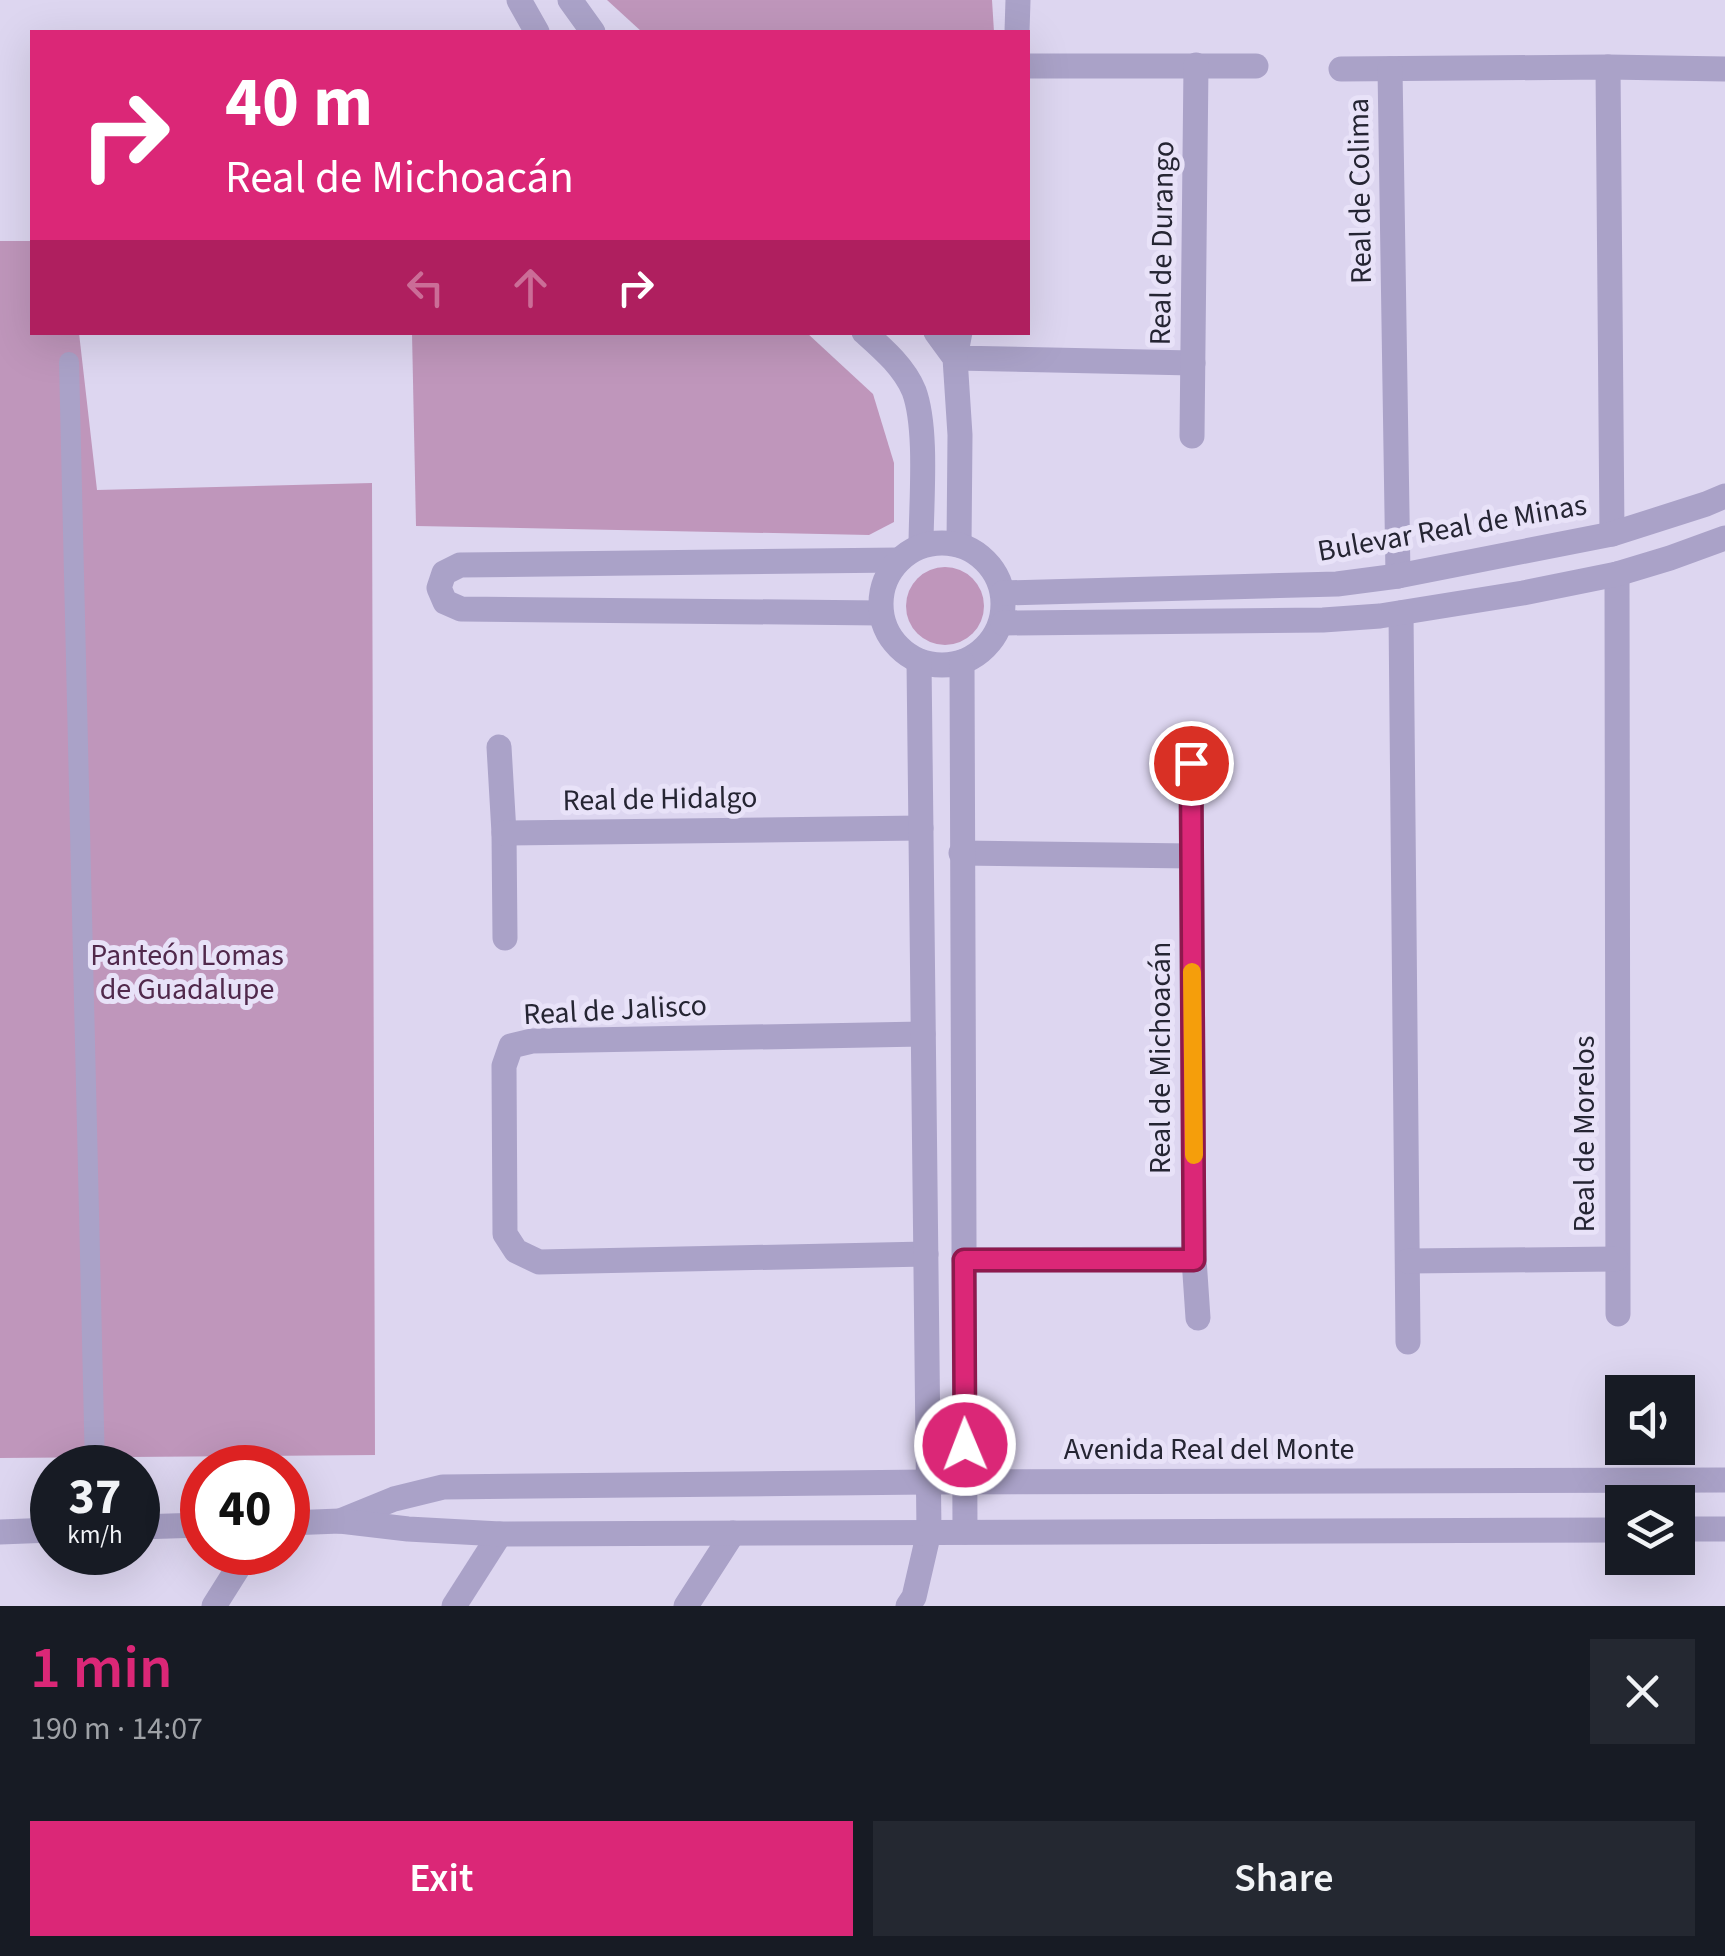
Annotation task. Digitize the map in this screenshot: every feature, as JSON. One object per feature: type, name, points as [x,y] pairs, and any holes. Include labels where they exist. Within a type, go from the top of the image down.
[{"type":"street","points":[[519,0],[536,30]]},
{"type":"street","points":[[570,0],[592,30]]},
{"type":"street","points":[[1017,30],[1018,0]]},
{"type":"street","name":"Real de Durango","points":[[957,345],[1193,363],[1196,65]]},
{"type":"street","points":[[1030,66],[1256,66]]},
{"type":"street","points":[[1608,67],[1612,534]]},
{"type":"street","points":[[1341,69],[1390,69]]},
{"type":"street","name":"Real de Colima","points":[[1398,576],[1390,69],[1725,70]]},
{"type":"street","points":[[867,335],[891,356],[913,390],[922,424],[910,553],[888,575],[881,593],[885,628],[905,653],[919,661],[948,665],[976,656],[1003,623],[1003,593],[988,562],[958,544],[940,542],[910,553],[460,565],[444,573],[439,588],[445,602],[461,609],[881,612]]},
{"type":"street","points":[[957,345],[958,544]]},
{"type":"street","points":[[1192,436],[1193,363]]},
{"type":"street","name":"Bulevar Real de Minas","points":[[1003,593],[1337,584],[1398,576],[1612,534],[1725,496]]},
{"type":"street","points":[[1003,623],[1323,620],[1401,613],[1617,574],[1725,538]]},
{"type":"street","name":"Real de Morelos","points":[[1408,1262],[1616,1259],[1617,574]]},
{"type":"street","points":[[1401,613],[1408,1342]]},
{"type":"street","points":[[908,1606],[914,1597],[929,1532],[919,661]]},
{"type":"street","points":[[962,662],[966,1532]]},
{"type":"street","points":[[499,747],[505,938]]},
{"type":"street","name":"Real de Michoacán","points":[[1191,763],[1194,1260],[1198,1318]]},
{"type":"street","name":"Real de Hidalgo","points":[[504,833],[922,828]]},
{"type":"street","points":[[962,852],[1192,856]]},
{"type":"street","name":"Real de Jalisco","points":[[923,1034],[532,1041],[510,1046],[504,1066],[505,1234],[516,1252],[539,1262],[926,1254]]},
{"type":"street","points":[[1616,1259],[1618,1314]]},
{"type":"street","points":[[964,1260],[1194,1260]]},
{"type":"street","name":"Avenida Real del Monte","points":[[340,1521],[394,1499],[442,1486],[1725,1480]]},
{"type":"street","name":"Avenida Real del Monte","points":[[310,1522],[340,1521],[500,1534],[1605,1530]]},
{"type":"street","points":[[1695,1530],[1725,1529]]},
{"type":"street","points":[[0,1532],[30,1531]]},
{"type":"street","points":[[686,1606],[733,1533]]},
{"type":"street","points":[[454,1606],[500,1534]]},
{"type":"street","points":[[214,1606],[234,1575]]},
{"type":"lane","points":[[70,362],[94,1445]]},
{"type":"green space","points":[[607,0],[992,0],[994,30],[640,30]]},
{"type":"green space","name":"Panteón Lomas de Guadalupe","points":[[0,241],[30,241],[30,335],[79,335],[97,490],[372,483],[375,1455],[310,1456],[310,1445],[180,1445],[180,1457],[160,1457],[160,1445],[30,1445],[30,1458],[0,1458]]},
{"type":"green space","points":[[412,335],[809,335],[873,394],[894,463],[894,522],[869,535],[416,526]]},
{"type":"green space","points":[[945,567],[973,578],[984,606],[973,634],[945,645],[917,634],[906,606],[917,578]]},
{"type":"slow traffic","points":[[1192,972],[1194,1155]]},
{"type":"route","points":[[965,1445],[964,1260],[1194,1260],[1191,763]]}]
